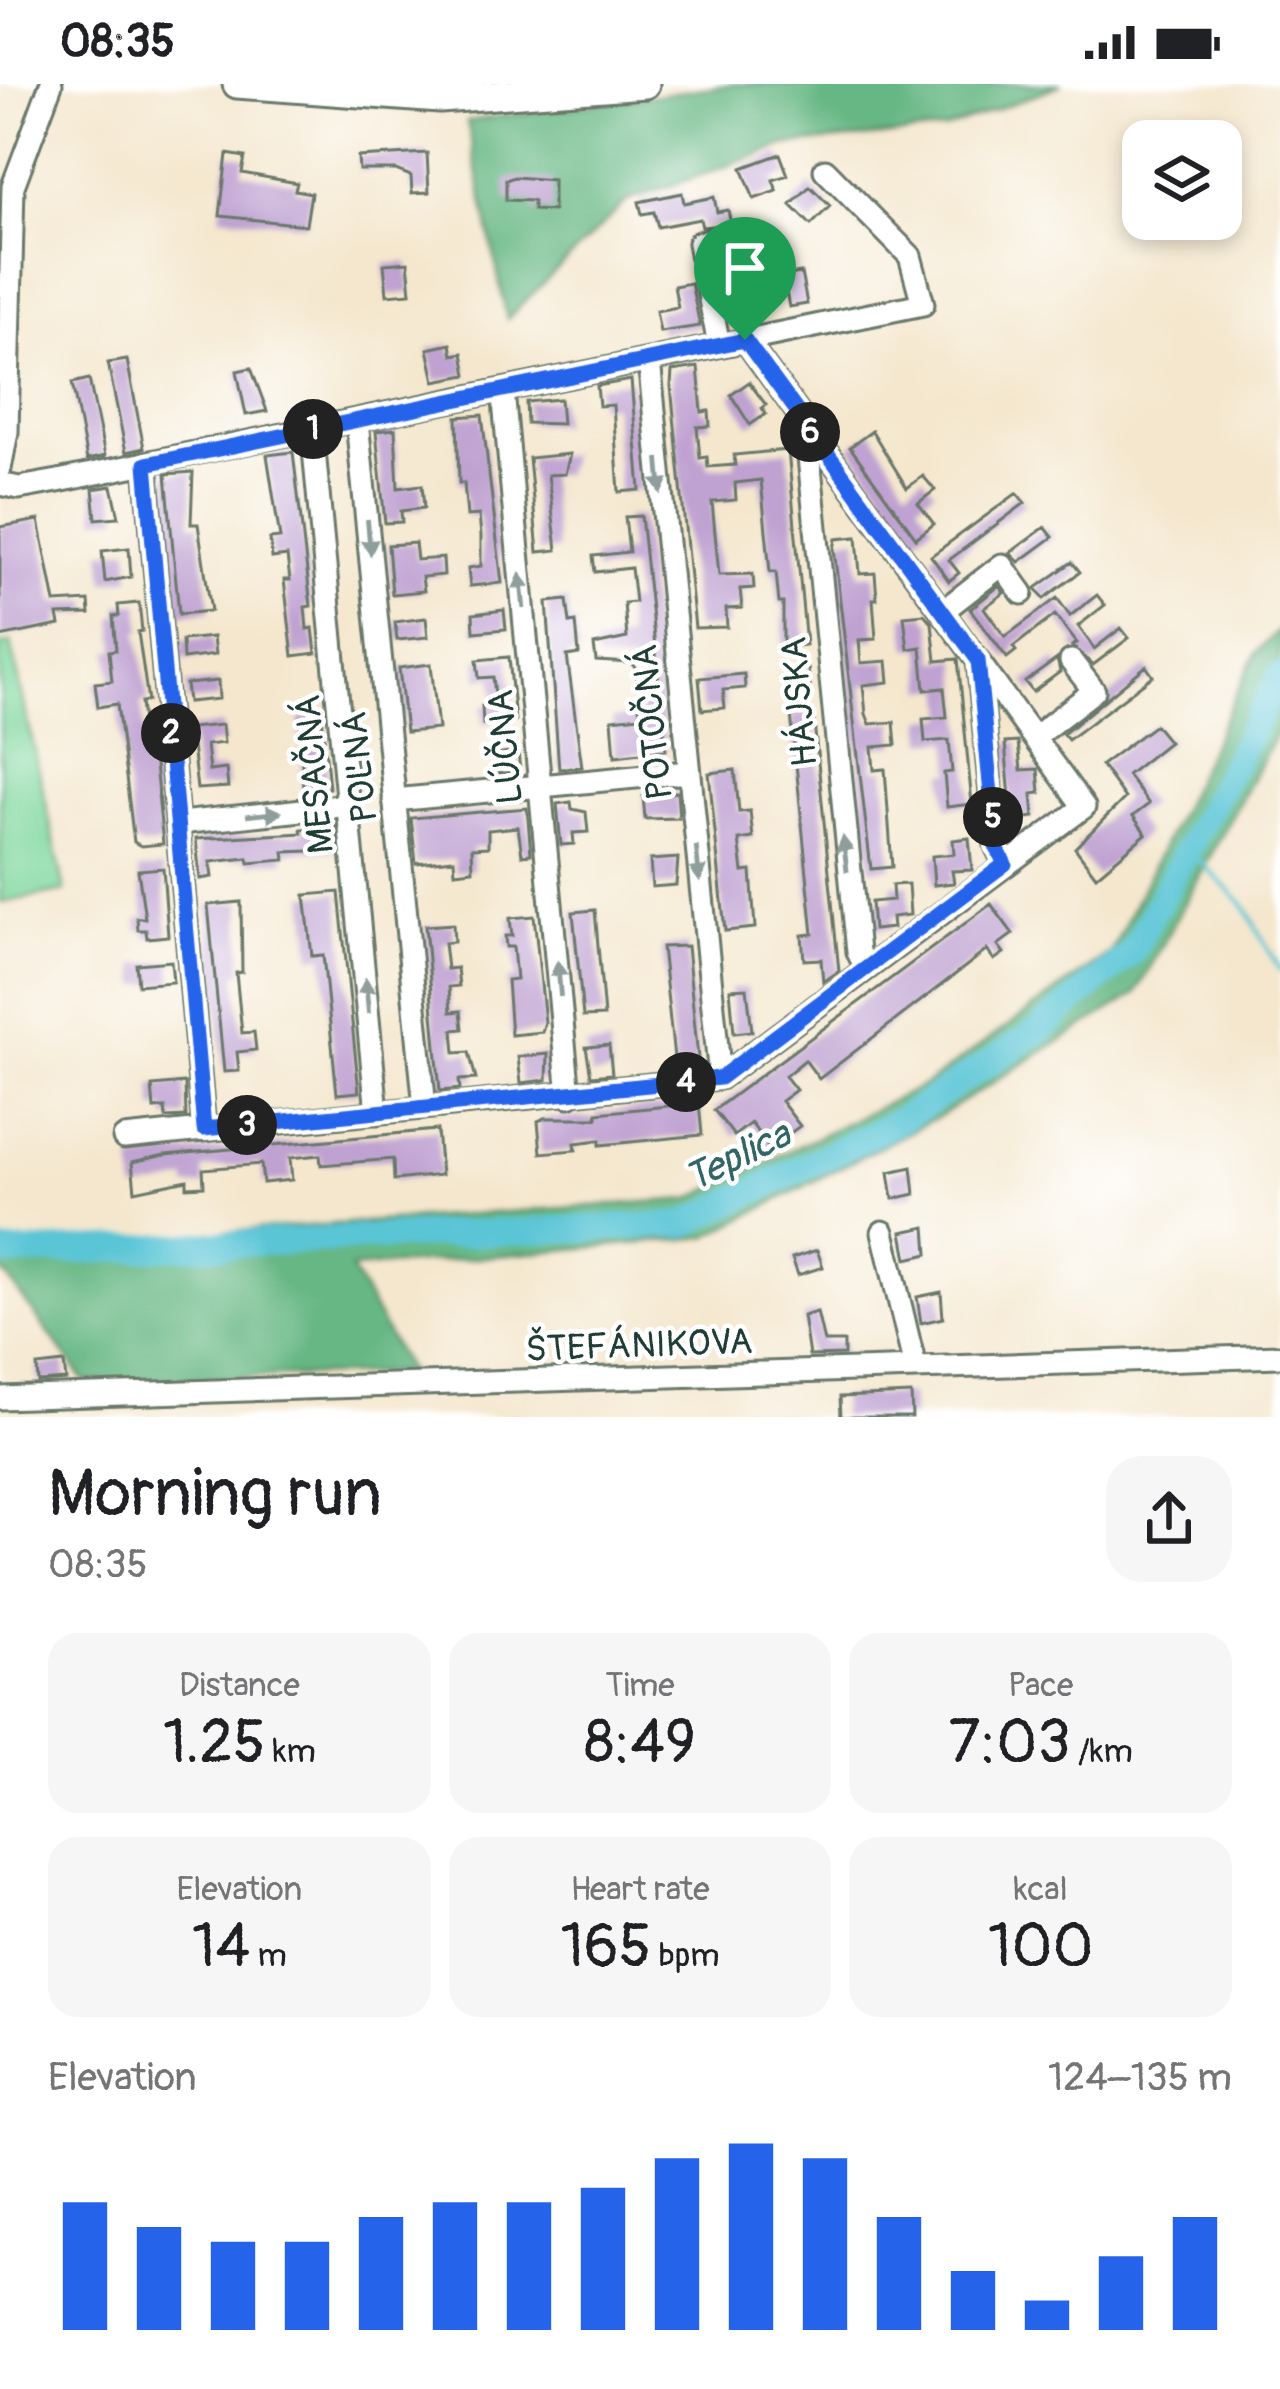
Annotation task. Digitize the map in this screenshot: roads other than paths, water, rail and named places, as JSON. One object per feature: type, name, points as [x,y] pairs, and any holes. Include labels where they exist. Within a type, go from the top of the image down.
[{"type":"main road","points":[[237,84],[421,99],[530,96],[645,84]]},
{"type":"street","points":[[0,469],[7,432],[14,186],[50,84]]},
{"type":"street","points":[[0,484],[19,488],[146,464],[923,304],[910,256],[825,170]]},
{"type":"street","points":[[717,239],[699,243],[719,345]]},
{"type":"street","points":[[124,1138],[720,1078],[1084,807],[1037,735],[745,340]]},
{"type":"street","name":"POTOČNÁ","points":[[649,360],[720,1078]]},
{"type":"street","name":"LÚČNA","points":[[503,391],[569,1096]]},
{"type":"street","name":"POĽNÁ","points":[[357,421],[425,1108]]},
{"type":"street","name":"HÁJSKA","points":[[806,427],[844,848],[857,952],[866,968]]},
{"type":"street","name":"MESAČNÁ","points":[[312,429],[377,1113]]},
{"type":"street","points":[[146,464],[204,1129]]},
{"type":"street","points":[[812,493],[844,477]]},
{"type":"street","points":[[944,610],[1002,565],[1022,593]]},
{"type":"street","points":[[978,660],[996,846],[1005,864]]},
{"type":"street","points":[[1037,735],[1094,691],[1071,661]]},
{"type":"street","points":[[984,723],[1017,709]]},
{"type":"street","points":[[394,800],[688,772]]},
{"type":"street","points":[[180,823],[349,805]]},
{"type":"street","points":[[883,1232],[915,1367]]},
{"type":"street","name":"ŠTEFÁNIKOVA","points":[[0,1398],[1280,1356]]},
{"type":"waterway","name":"Teplica","points":[[0,1254],[685,1224],[899,1121],[1041,1029],[1132,952],[1280,677]]},
{"type":"waterway","points":[[1187,848],[1243,904],[1280,970]]}]
